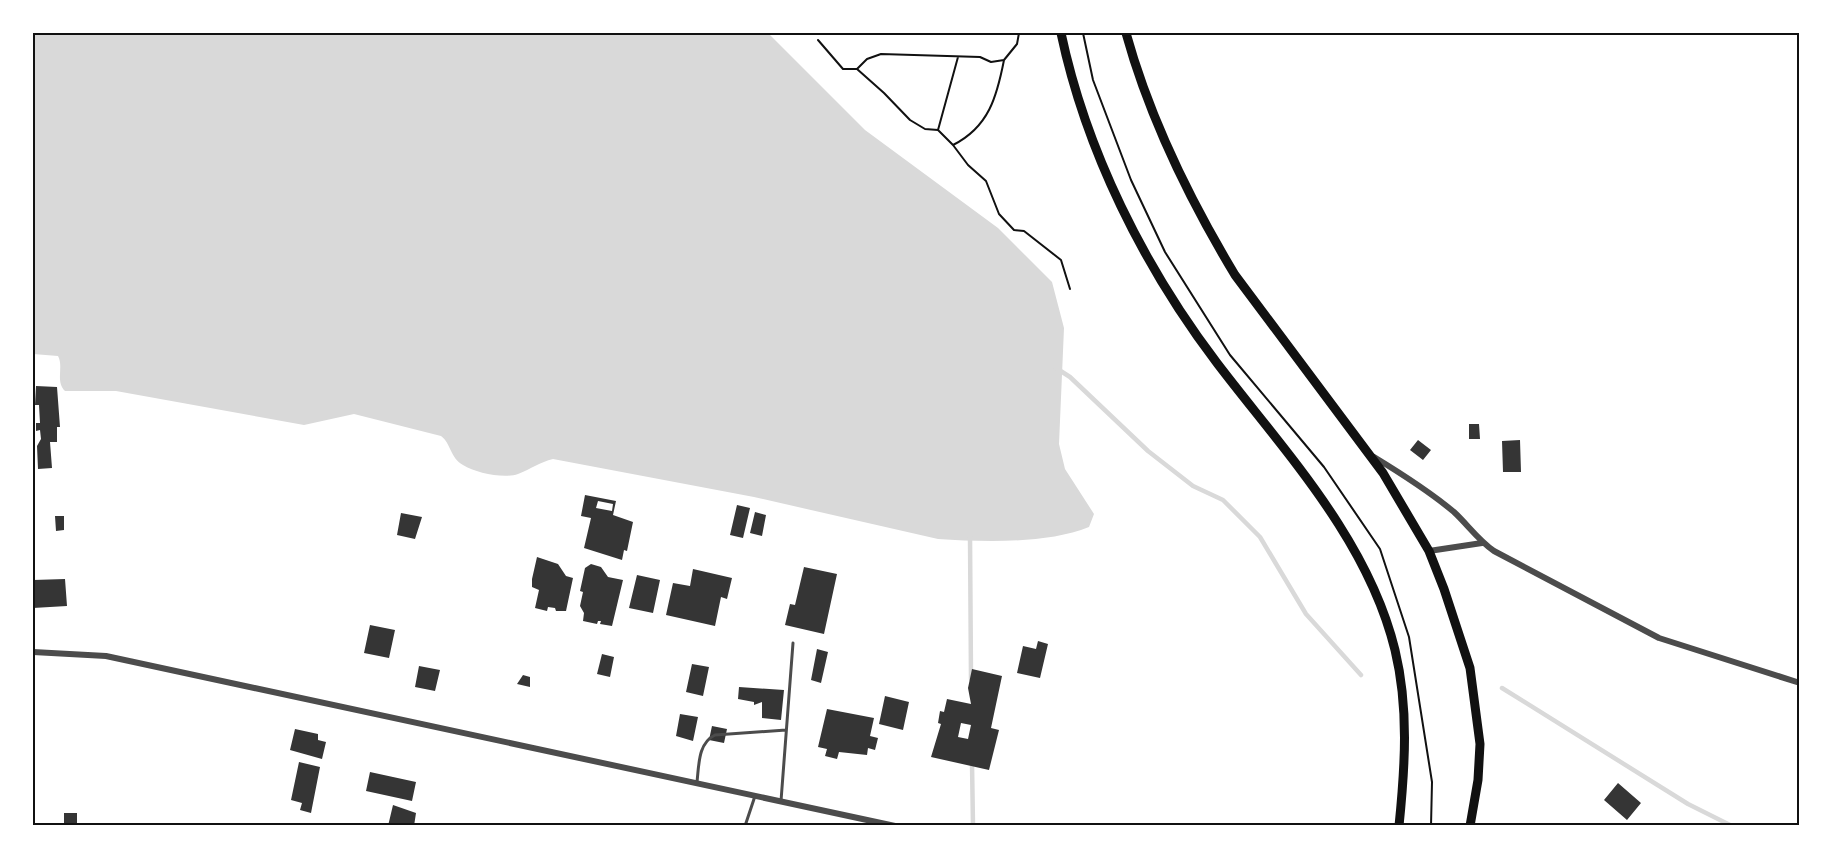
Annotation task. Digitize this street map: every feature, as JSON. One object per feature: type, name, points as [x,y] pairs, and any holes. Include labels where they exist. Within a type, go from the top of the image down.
[{"type":"main road","points":[[1061,33],[1080,101],[1115,195],[1174,299],[1216,361],[1292,458],[1339,526],[1364,569],[1395,649],[1406,726],[1399,826]]},
{"type":"main road","points":[[1126,33],[1153,109],[1197,209],[1216,244],[1235,275],[1369,454],[1408,513],[1429,551],[1470,668],[1480,744],[1478,780],[1470,826]]},
{"type":"street","points":[[1369,454],[1430,492],[1456,514],[1482,543],[1659,638],[1800,683]]},
{"type":"street","points":[[1429,551],[1482,543]]},
{"type":"street","points":[[33,652],[106,656],[895,826]]},
{"type":"lane","points":[[781,801],[793,643]]},
{"type":"lane","points":[[697,784],[702,747],[707,739],[715,735],[786,730]]},
{"type":"lane","points":[[745,826],[755,796]]},
{"type":"path","points":[[953,145],[964,140],[990,111],[998,95],[1004,60],[1017,44],[1019,33]]},
{"type":"path","points":[[818,40],[843,69],[857,69],[910,120],[926,129],[938,130],[968,165],[986,181],[999,214],[1014,230],[1024,231],[1061,260],[1070,289]]},
{"type":"path","points":[[857,69],[867,59],[881,54],[980,57],[991,62],[1004,60]]},
{"type":"path","points":[[938,130],[958,57]]},
{"type":"shaded area","points":[[33,33],[768,33],[865,130],[998,228],[1052,282],[1064,328],[1059,444],[1065,469],[1094,514],[1089,527],[1072,533],[1035,539],[975,541],[938,539],[754,497],[553,459],[518,474],[505,476],[490,474],[469,468],[459,462],[441,436],[354,414],[304,425],[116,391],[65,391],[60,378],[58,356],[33,354]]},
{"type":"building","points":[[36,386],[57,387],[60,427],[57,427],[57,442],[50,442],[52,468],[38,469],[37,446],[41,439],[40,430],[36,431],[36,423],[40,423],[39,405],[35,405]]},
{"type":"building","points":[[1469,424],[1479,424],[1480,439],[1469,439]]},
{"type":"building","points":[[1418,440],[1431,450],[1423,460],[1410,450]]},
{"type":"building","points":[[1520,440],[1521,472],[1503,472],[1502,441]]},
{"type":"building","points":[[585,495],[616,501],[613,515],[633,522],[627,551],[624,550],[622,560],[584,548],[591,518],[581,516]],"holes":[[[598,501],[613,504],[612,511],[596,508]]]},
{"type":"building","points":[[737,505],[750,508],[743,538],[730,535]]},
{"type":"building","points":[[755,512],[766,515],[762,536],[750,533]]},
{"type":"building","points":[[401,513],[422,517],[415,539],[397,535]]},
{"type":"building","points":[[55,516],[64,516],[64,530],[56,531]]},
{"type":"building","points":[[537,557],[558,564],[566,576],[573,578],[566,611],[556,611],[555,608],[548,607],[547,611],[535,608],[539,590],[532,587],[532,579]]},
{"type":"building","points":[[591,564],[601,567],[608,577],[623,580],[612,626],[600,624],[601,621],[597,624],[583,621],[584,613],[580,606],[583,592],[580,591],[585,568]]},
{"type":"building","points":[[804,567],[837,574],[824,634],[785,625],[790,604],[795,605]]},
{"type":"building","points":[[693,569],[732,578],[727,599],[721,597],[715,626],[666,615],[673,583],[690,586]]},
{"type":"building","points":[[637,575],[660,580],[653,613],[629,608]]},
{"type":"building","points":[[65,579],[67,606],[33,608],[33,580]]},
{"type":"building","points":[[370,625],[395,630],[389,658],[364,653]]},
{"type":"building","points":[[1038,641],[1048,644],[1040,678],[1017,673],[1023,646],[1036,649]]},
{"type":"building","points":[[817,649],[828,652],[821,683],[811,680]]},
{"type":"building","points":[[602,654],[614,657],[610,677],[597,674]]},
{"type":"building","points":[[692,664],[709,667],[703,696],[686,692]]},
{"type":"building","points":[[419,666],[440,670],[435,691],[415,687]]},
{"type":"building","points":[[972,669],[1002,676],[991,728],[999,730],[989,770],[931,757],[941,724],[938,723],[940,711],[944,712],[947,699],[971,704],[968,688]],"holes":[[[961,723],[971,725],[968,739],[958,737]]]},
{"type":"building","points":[[523,675],[530,677],[530,687],[517,684]]},
{"type":"building","points":[[739,687],[784,690],[781,720],[762,718],[762,702],[754,705],[754,702],[738,699]]},
{"type":"building","points":[[885,696],[909,702],[903,730],[879,724]]},
{"type":"building","points":[[827,709],[874,718],[870,736],[878,738],[875,750],[868,748],[867,755],[839,752],[837,759],[825,756],[827,749],[818,747]]},
{"type":"building","points":[[680,714],[698,717],[693,741],[676,736]]},
{"type":"building","points":[[712,726],[727,729],[724,743],[709,740]]},
{"type":"building","points":[[295,729],[318,734],[318,740],[326,742],[322,759],[290,750]]},
{"type":"building","points":[[299,762],[320,767],[311,813],[300,810],[302,803],[291,800]]},
{"type":"building","points":[[370,772],[416,782],[412,801],[366,791]]},
{"type":"building","points":[[1618,783],[1641,803],[1627,820],[1604,800]]},
{"type":"building","points":[[393,805],[416,813],[414,826],[388,826]]},
{"type":"building","points":[[64,813],[77,813],[77,826],[64,826]]},
{"type":"waterway","points":[[1056,368],[1070,377],[1148,451],[1193,486],[1223,500],[1260,537],[1306,614],[1361,675]]},
{"type":"waterway","points":[[970,535],[971,679]]},
{"type":"waterway","points":[[1502,688],[1688,804],[1732,826]]},
{"type":"waterway","points":[[972,763],[973,826]]}]
